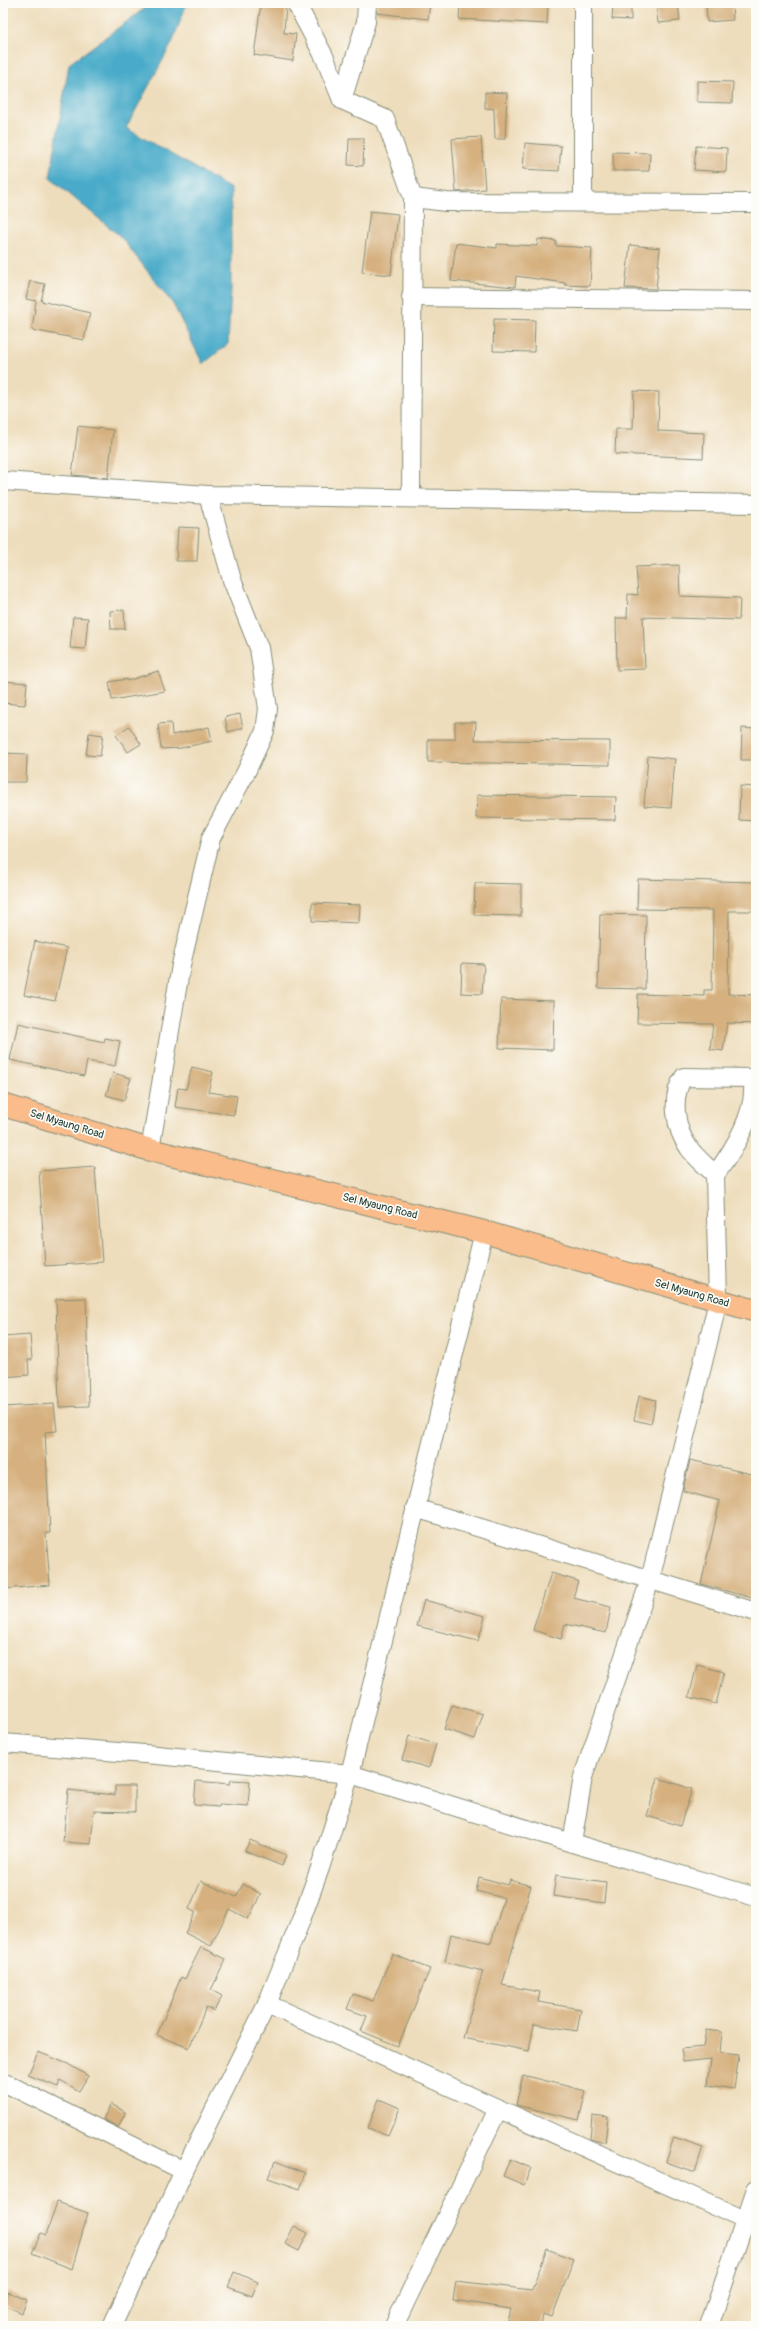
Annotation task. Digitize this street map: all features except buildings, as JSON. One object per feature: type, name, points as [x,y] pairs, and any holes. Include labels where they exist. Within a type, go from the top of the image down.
[{"type":"main road","name":"Sel Myaung Road","points":[[3,1104],[150,1150],[484,1232],[756,1311]]},
{"type":"street","points":[[296,3],[324,56],[342,100],[385,119],[413,198],[411,298],[412,497]]},
{"type":"street","points":[[342,100],[366,22],[367,3]]},
{"type":"street","points":[[582,3],[583,202]]},
{"type":"street","points":[[413,198],[446,202],[756,203]]},
{"type":"street","points":[[411,298],[756,301]]},
{"type":"street","points":[[3,482],[208,495],[412,497],[756,504]]},
{"type":"street","points":[[150,1150],[181,965],[211,838],[262,738],[268,708],[259,648],[232,580],[208,495]]},
{"type":"street","points":[[572,1843],[583,1777],[650,1580],[718,1300],[715,1175],[734,1150],[747,1123],[755,1088],[752,1078],[684,1077],[677,1087],[675,1115],[688,1148],[715,1175]]},
{"type":"street","points":[[112,2326],[184,2171],[267,2004],[301,1920],[350,1774],[484,1232]]},
{"type":"street","points":[[415,1508],[756,1612]]},
{"type":"street","points":[[3,1743],[157,1754],[350,1774],[572,1843],[756,1897]]},
{"type":"street","points":[[267,2004],[747,2221]]},
{"type":"street","points":[[3,2085],[7,2084],[184,2171]]},
{"type":"street","points":[[394,2326],[498,2109]]},
{"type":"street","points":[[709,2326],[747,2221],[756,2189]]},
{"type":"water","points":[[152,3],[187,3],[172,43],[126,128],[231,189],[231,289],[228,344],[203,364],[173,304],[121,237],[50,178],[69,64]]}]
